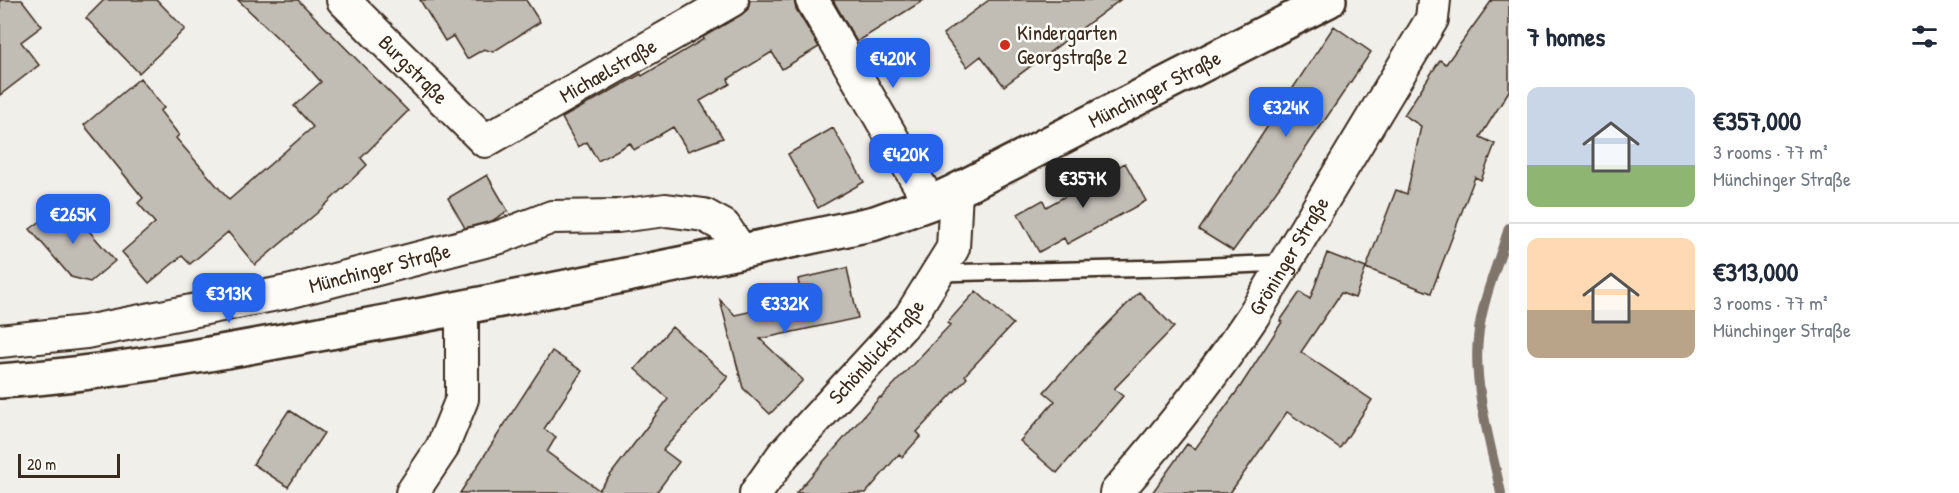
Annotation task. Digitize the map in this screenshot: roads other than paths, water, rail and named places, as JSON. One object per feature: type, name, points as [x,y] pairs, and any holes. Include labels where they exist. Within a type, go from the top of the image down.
[{"type":"main road","name":"Münchinger Straße","points":[[0,381],[105,372],[462,308],[875,223],[943,197],[1329,0]]},
{"type":"street","name":"Burgstraße","points":[[343,0],[485,141]]},
{"type":"street","name":"Michaelstraße","points":[[485,141],[732,0]]},
{"type":"street","points":[[812,0],[943,197]]},
{"type":"street","name":"Gröninger Straße","points":[[1116,493],[1223,361],[1432,19],[1434,0]]},
{"type":"street","name":"Schönblickstraße","points":[[756,493],[783,455],[910,317],[938,273],[952,248],[943,197]]},
{"type":"street","name":"Münchinger Straße","points":[[0,340],[86,332],[292,291],[501,237],[552,217],[618,216],[666,210],[704,214],[724,226],[741,251]]},
{"type":"street","points":[[411,493],[442,448],[462,399],[462,308]]},
{"type":"lane","points":[[938,273],[1164,268],[1285,262]]},
{"type":"waterway","points":[[1501,493],[1480,396],[1477,357],[1483,311],[1509,228]]},
{"type":"place","name":"Kindergarten Georgstraße 2","points":[[1005,45]]}]
